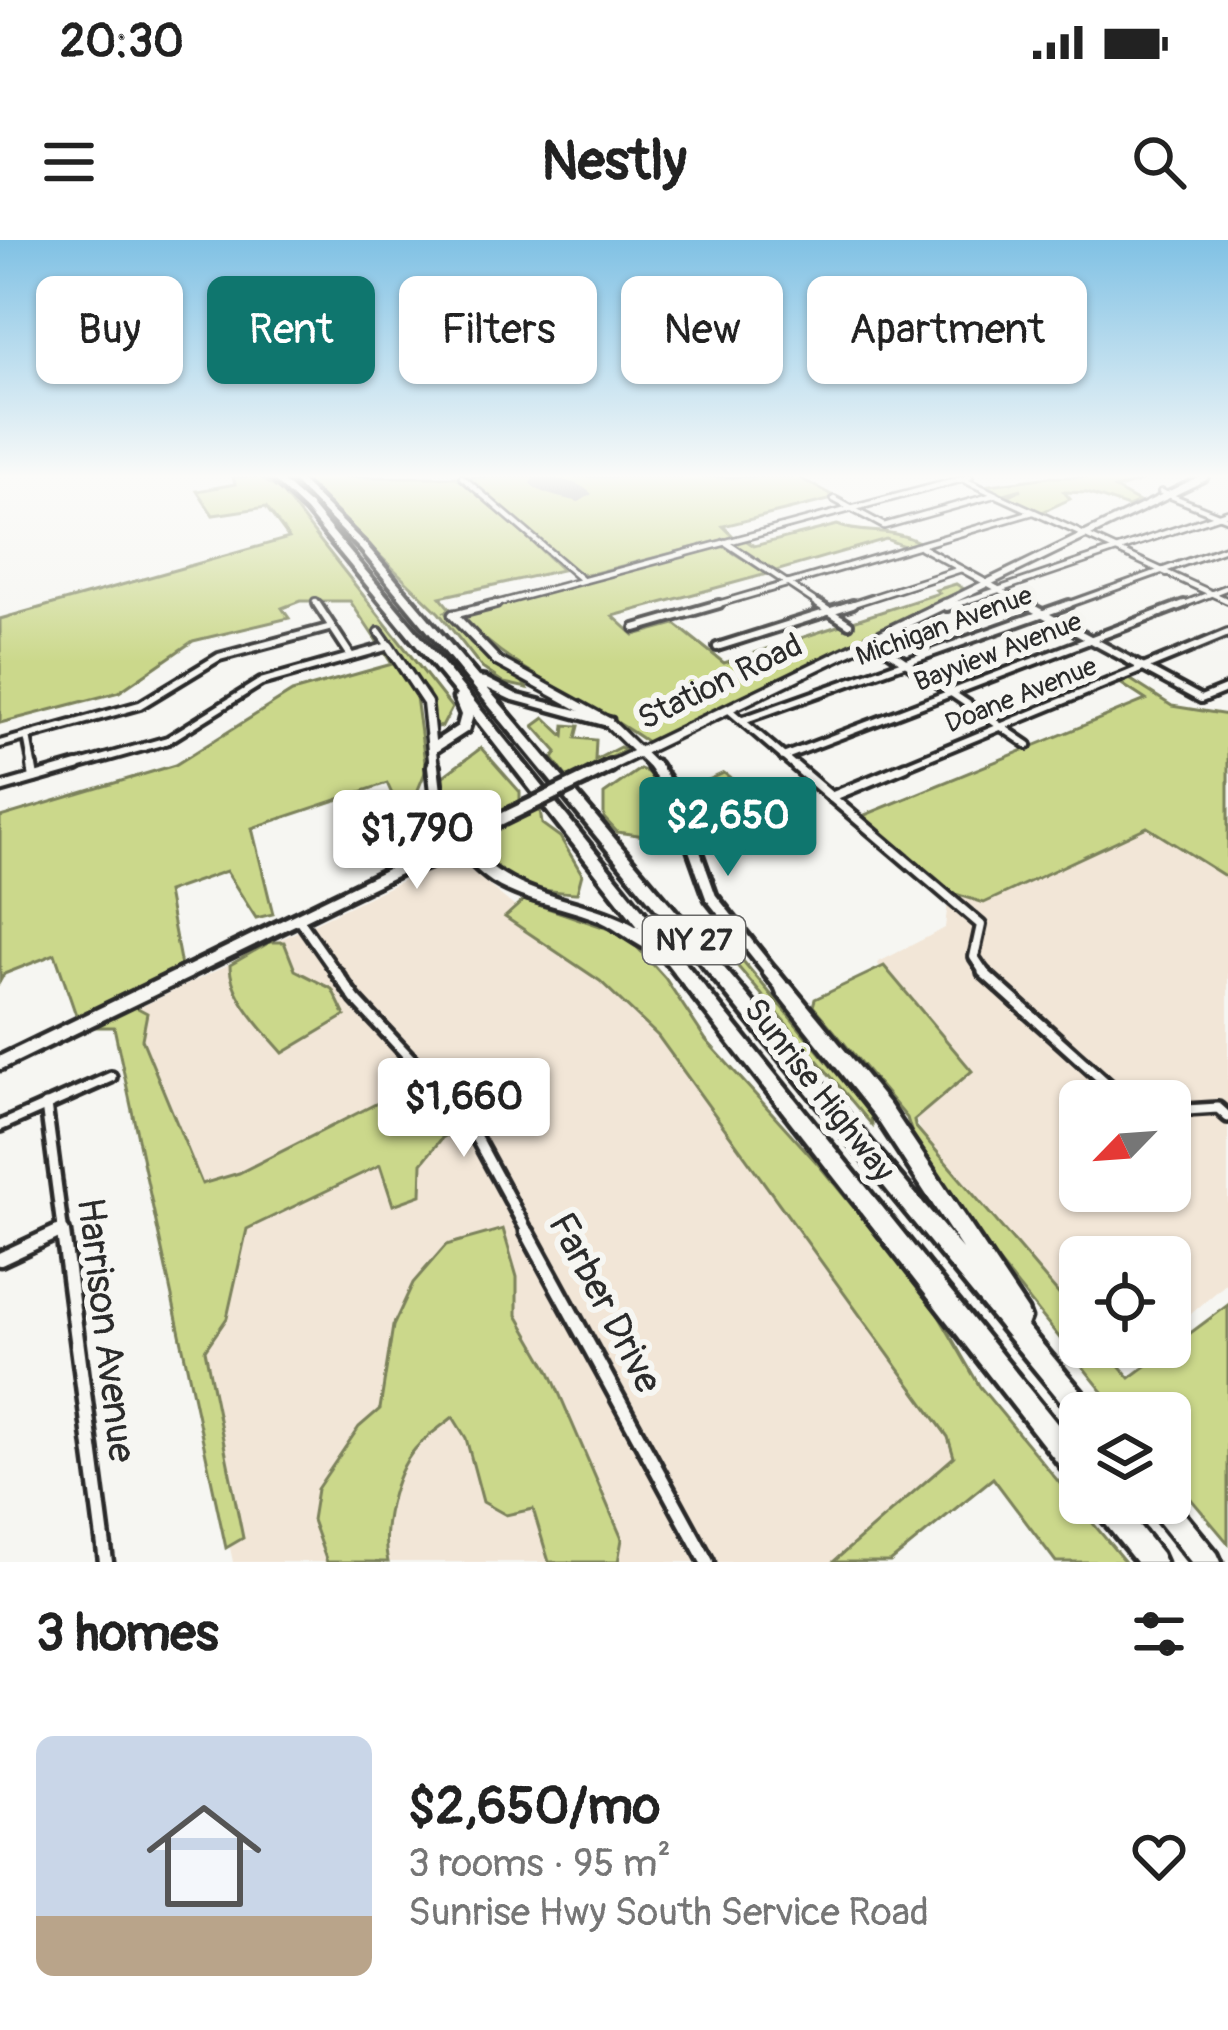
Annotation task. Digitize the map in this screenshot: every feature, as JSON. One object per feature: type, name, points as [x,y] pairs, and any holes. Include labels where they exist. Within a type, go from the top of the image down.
[{"type":"highway","name":"Sunrise Highway","points":[[335,539],[444,657],[1071,1392]]},
{"type":"highway","name":"Sunrise Highway","points":[[355,539],[706,1001],[1059,1445]]},
{"type":"highway","points":[[444,657],[522,699],[608,722]]},
{"type":"highway","points":[[433,748],[457,735],[467,719],[444,657]]},
{"type":"highway","points":[[522,699],[535,694],[539,685]]},
{"type":"highway","points":[[462,846],[488,876],[506,885],[629,928],[706,1001]]},
{"type":"highway","points":[[784,989],[882,1110],[1005,1299],[1074,1392]]},
{"type":"highway","points":[[1122,1524],[1152,1562]]},
{"type":"highway","points":[[1177,1524],[1208,1562]]},
{"type":"main road","name":"Station Road","points":[[297,917],[367,883],[383,881],[449,853],[524,808],[1076,539]]},
{"type":"main road","points":[[453,615],[497,661],[608,722],[642,751],[672,791],[703,880],[737,934],[784,989]]},
{"type":"main road","points":[[389,646],[424,695],[437,799],[462,846]]},
{"type":"main road","points":[[0,1063],[297,917]]},
{"type":"street","points":[[534,539],[581,579]]},
{"type":"street","points":[[453,615],[733,539]]},
{"type":"street","points":[[635,628],[944,539]]},
{"type":"street","points":[[1092,539],[1228,601]]},
{"type":"street","points":[[947,607],[1150,539]]},
{"type":"street","points":[[724,541],[849,624]]},
{"type":"street","points":[[920,546],[1201,699],[1228,688]]},
{"type":"street","name":"Michigan Avenue","points":[[741,721],[1228,547]]},
{"type":"street","points":[[717,647],[961,569]]},
{"type":"street","name":"Bayview Avenue","points":[[783,757],[1228,587]]},
{"type":"street","points":[[315,602],[351,656]]},
{"type":"street","points":[[0,744],[140,705],[220,657],[332,627]]},
{"type":"street","points":[[0,788],[176,736],[261,682],[389,646],[379,632]]},
{"type":"street","name":"Doane Avenue","points":[[831,797],[1228,633]]},
{"type":"street","points":[[870,638],[1028,746]]},
{"type":"street","points":[[728,709],[981,925],[976,928],[978,967],[1103,1080]]},
{"type":"street","points":[[27,736],[34,778]]},
{"type":"street","name":"Farber Drive","points":[[297,917],[355,999],[465,1117],[707,1562]]},
{"type":"street","points":[[0,1126],[111,1077]]},
{"type":"street","name":"Harrison Avenue","points":[[46,1105],[106,1562]]},
{"type":"street","points":[[1191,1110],[1217,1108],[1228,1117]]},
{"type":"street","points":[[0,1259],[62,1230]]},
{"type":"shaded area","points":[[1147,827],[1228,878],[1228,1282],[1191,1314],[1191,1236],[1059,1236],[1059,1293],[972,1195],[951,1208],[912,1109],[968,1077],[877,963],[945,928],[949,892],[984,902]]},
{"type":"shaded area","points":[[453,856],[666,1031],[970,1455],[847,1562],[233,1562],[118,1018]]},
{"type":"green space","points":[[287,539],[319,539],[452,708],[442,727],[436,726],[428,692],[413,675],[426,770],[415,797],[392,794],[387,783],[252,828],[273,914],[256,918],[226,871],[167,892],[181,966],[77,1018],[55,954],[4,974],[0,981],[0,817],[175,765],[292,692],[392,664],[350,601],[300,601],[282,608],[289,618],[193,641],[119,692],[0,723],[0,619]]},
{"type":"green space","points":[[363,539],[529,539],[562,570],[440,597],[451,610],[445,612],[471,643],[527,688],[504,683],[482,668],[439,613]]},
{"type":"green space","points":[[537,539],[727,539],[587,575],[575,572]]},
{"type":"green space","points":[[744,539],[754,546],[783,539],[909,539],[919,542],[906,547],[886,539],[776,571],[732,545]]},
{"type":"green space","points":[[721,545],[767,574],[613,616],[634,635],[675,624],[724,663],[939,593],[936,590],[956,584],[964,589],[647,742],[504,654],[461,616]]},
{"type":"green space","points":[[1128,678],[1172,706],[1228,715],[1228,878],[1147,827],[984,903],[949,892],[860,817],[1146,700],[1117,681]]},
{"type":"green space","points":[[545,718],[564,736],[565,725],[579,726],[576,738],[596,740],[595,760],[620,747],[625,750],[569,780],[553,759],[557,752],[534,726]]},
{"type":"green space","points":[[481,748],[520,792],[520,802],[477,819],[451,820],[438,780]]},
{"type":"green space","points":[[640,769],[658,781],[666,798],[659,838],[617,832],[604,818],[604,794]]},
{"type":"green space","points":[[724,773],[766,805],[708,826],[694,818],[684,791]]},
{"type":"green space","points":[[540,809],[542,824],[560,837],[582,874],[577,893],[510,881],[498,875],[481,854],[489,844],[478,838]]},
{"type":"green space","points":[[524,900],[609,929],[637,947],[665,978],[706,1040],[818,1164],[929,1299],[980,1387],[1059,1482],[1059,1524],[1094,1524],[1125,1562],[1056,1562],[993,1478],[890,1562],[833,1562],[954,1457],[948,1437],[658,1036],[600,981],[505,917]]},
{"type":"green space","points":[[712,915],[743,961],[871,1114],[872,1125],[729,956],[715,933]]},
{"type":"green space","points":[[270,942],[284,942],[295,970],[332,989],[345,1016],[283,1053],[241,1001],[231,977],[230,965]]},
{"type":"green space","points":[[884,966],[972,1071],[914,1120],[915,1126],[1059,1294],[1059,1337],[980,1239],[912,1134],[907,1118],[813,1006],[815,999]]},
{"type":"green space","points":[[134,1006],[147,1013],[142,1039],[202,1184],[239,1173],[421,1081],[462,1127],[442,1138],[422,1163],[421,1195],[393,1205],[380,1165],[247,1229],[227,1318],[205,1350],[243,1538],[226,1548],[114,1027],[91,1027]]},
{"type":"green space","points":[[503,1229],[517,1277],[517,1315],[550,1372],[622,1539],[618,1562],[549,1562],[533,1509],[506,1515],[483,1502],[466,1438],[453,1417],[419,1445],[400,1473],[387,1519],[388,1562],[327,1562],[312,1520],[317,1489],[359,1427],[380,1409],[393,1326],[413,1283],[446,1245]]},
{"type":"green space","points":[[1228,1305],[1228,1543],[1191,1499],[1191,1392],[1103,1392],[1084,1368],[1121,1368],[1130,1378],[1143,1368],[1191,1368],[1191,1333]]}]
